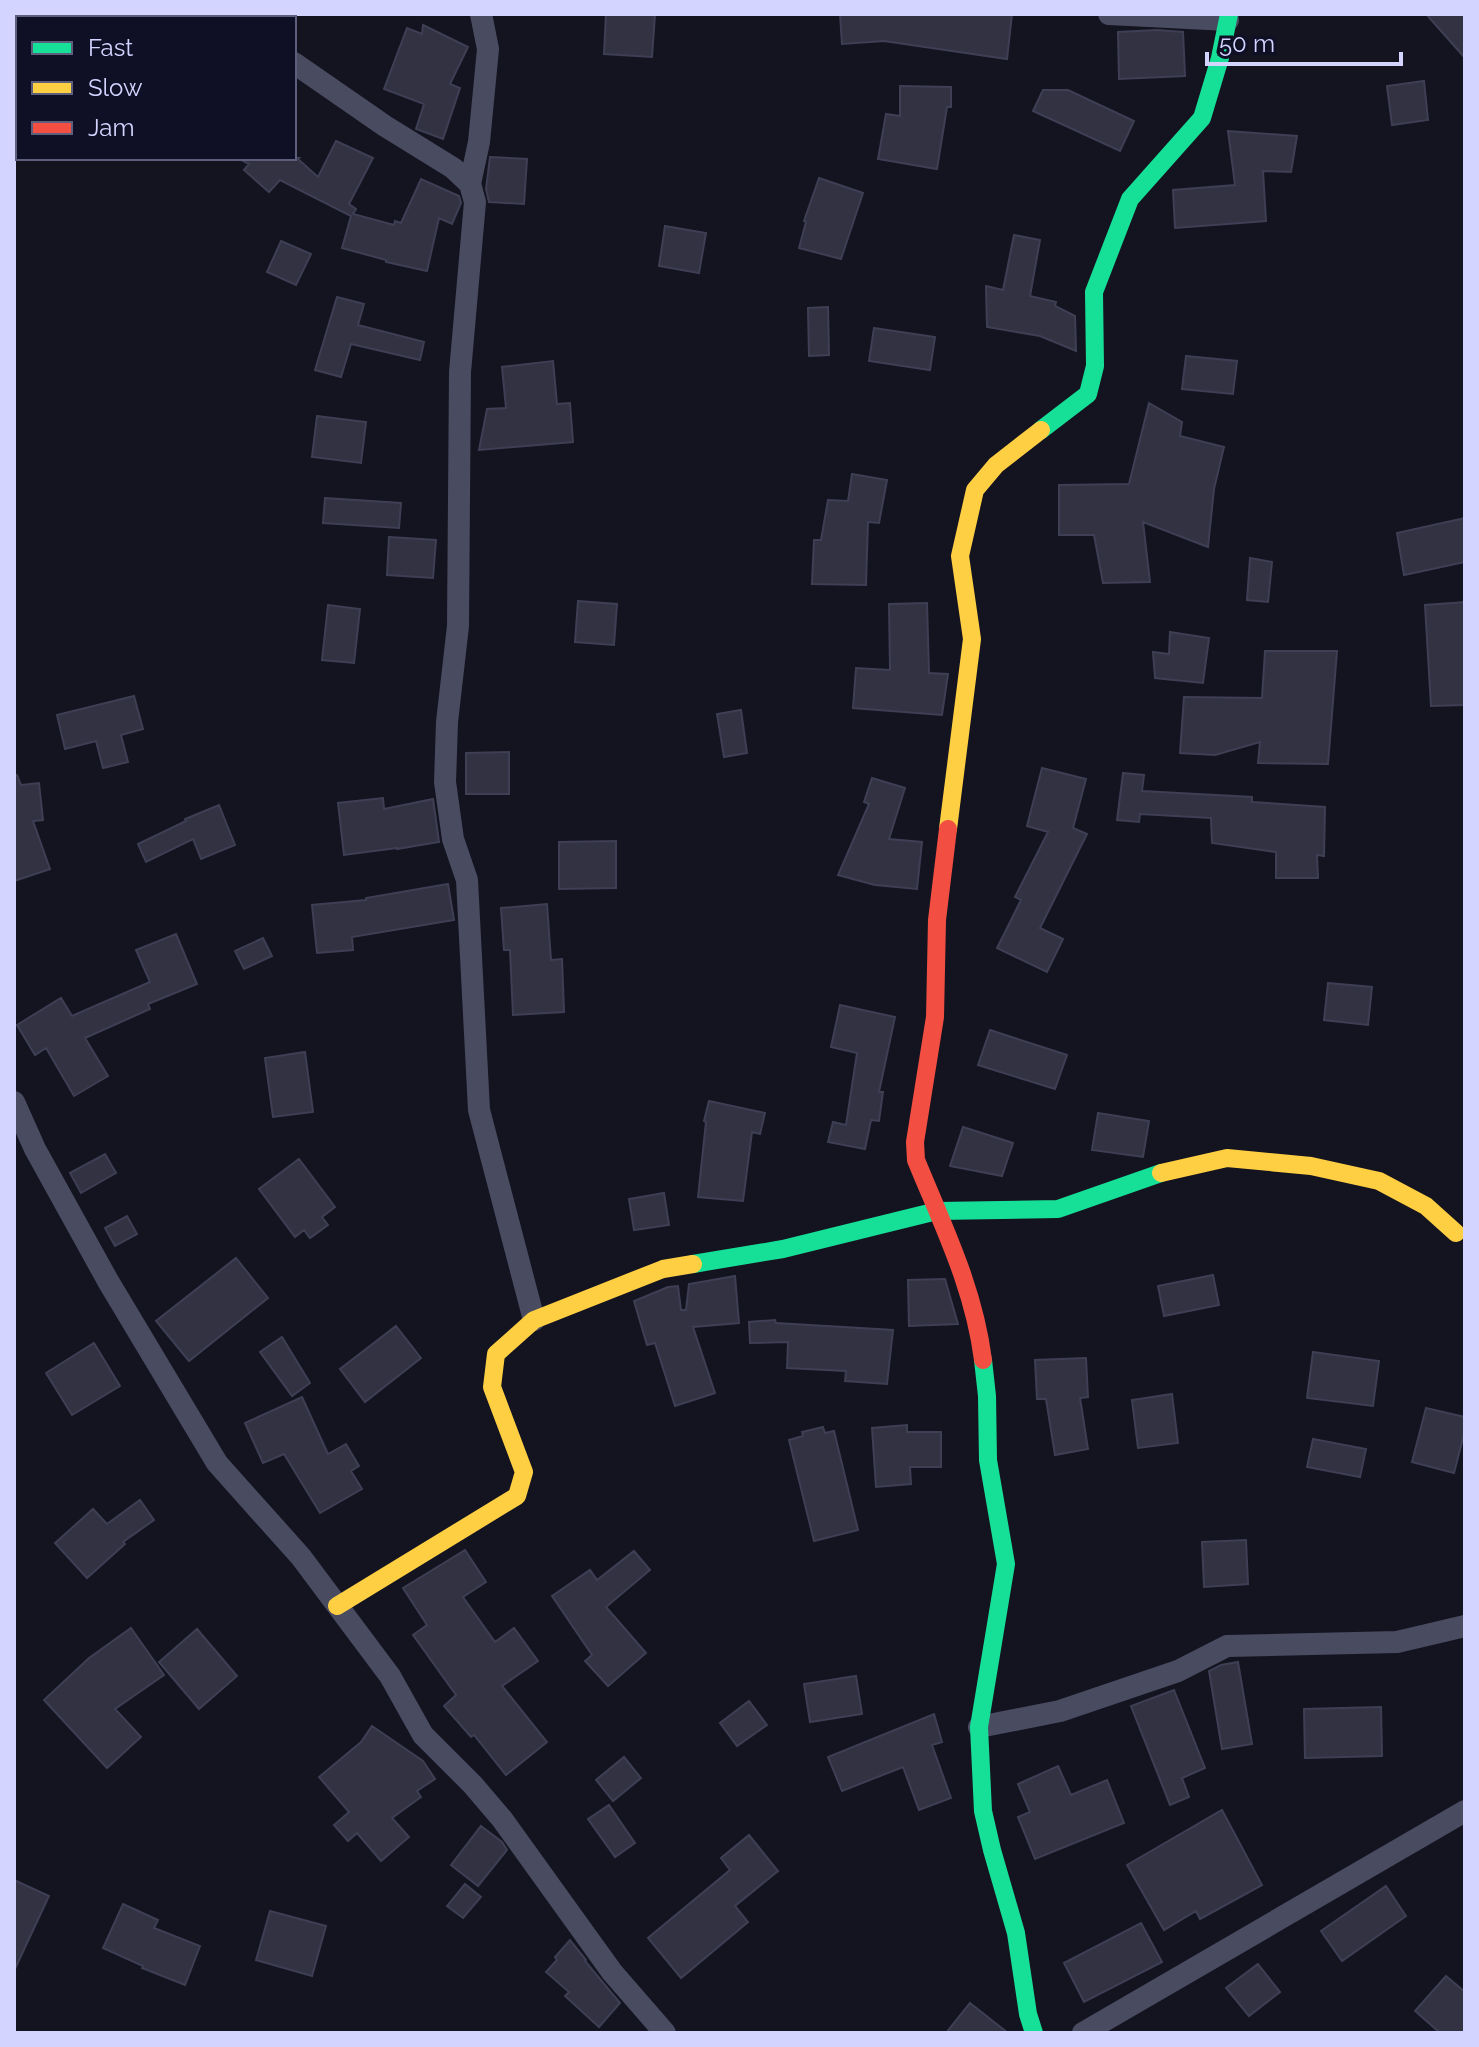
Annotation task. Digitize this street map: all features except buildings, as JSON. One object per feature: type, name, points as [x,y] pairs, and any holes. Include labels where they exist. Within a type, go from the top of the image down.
[{"type":"street","points":[[481,14],[488,49],[479,142],[470,184],[475,202],[460,372],[458,626],[447,722],[445,782],[453,839],[467,880],[479,1110],[534,1320]]},
{"type":"street","points":[[1034,2033],[1028,2014],[1016,1933],[983,1811],[979,1727],[1006,1564],[988,1460],[987,1396],[979,1327],[965,1278],[916,1160],[915,1142],[935,1017],[937,920],[972,639],[960,556],[975,490],[996,465],[1088,394],[1095,366],[1094,292],[1130,199],[1202,118],[1220,58],[1228,17],[1109,14]]},
{"type":"street","points":[[296,64],[385,126],[453,168],[470,184]]},
{"type":"street","points":[[14,1102],[35,1149],[108,1281],[217,1463],[301,1557],[390,1676],[423,1735],[502,1819],[612,1972],[665,2033]]},
{"type":"street","points":[[337,1606],[517,1496],[524,1472],[492,1387],[496,1354],[534,1320],[663,1269],[783,1249],[937,1211],[1058,1209],[1173,1169],[1227,1158],[1311,1166],[1379,1181],[1426,1206],[1456,1233]]},
{"type":"street","points":[[979,1727],[1060,1711],[1178,1671],[1227,1646],[1397,1642],[1465,1626]]},
{"type":"street","points":[[1083,2033],[1465,1811]]},
{"type":"traffic: fast","points":[[1041,430],[1088,394],[1095,366],[1094,292],[1130,199],[1202,118],[1229,14]]},
{"type":"traffic: fast","points":[[693,1264],[783,1249],[937,1211],[1058,1209],[1161,1173]]},
{"type":"traffic: fast","points":[[983,1360],[988,1460],[1006,1564],[979,1727],[983,1811],[1016,1933],[1028,2014],[1034,2033]]},
{"type":"traffic: slow","points":[[948,829],[972,639],[960,556],[975,490],[996,465],[1041,430]]},
{"type":"traffic: slow","points":[[1161,1173],[1227,1158],[1311,1166],[1379,1181],[1426,1206],[1456,1233]]},
{"type":"traffic: slow","points":[[337,1606],[517,1496],[524,1472],[492,1387],[496,1354],[534,1320],[663,1269],[693,1264]]},
{"type":"traffic: jam","points":[[948,829],[937,920],[935,1017],[915,1142],[916,1160],[965,1282],[983,1360]]}]
